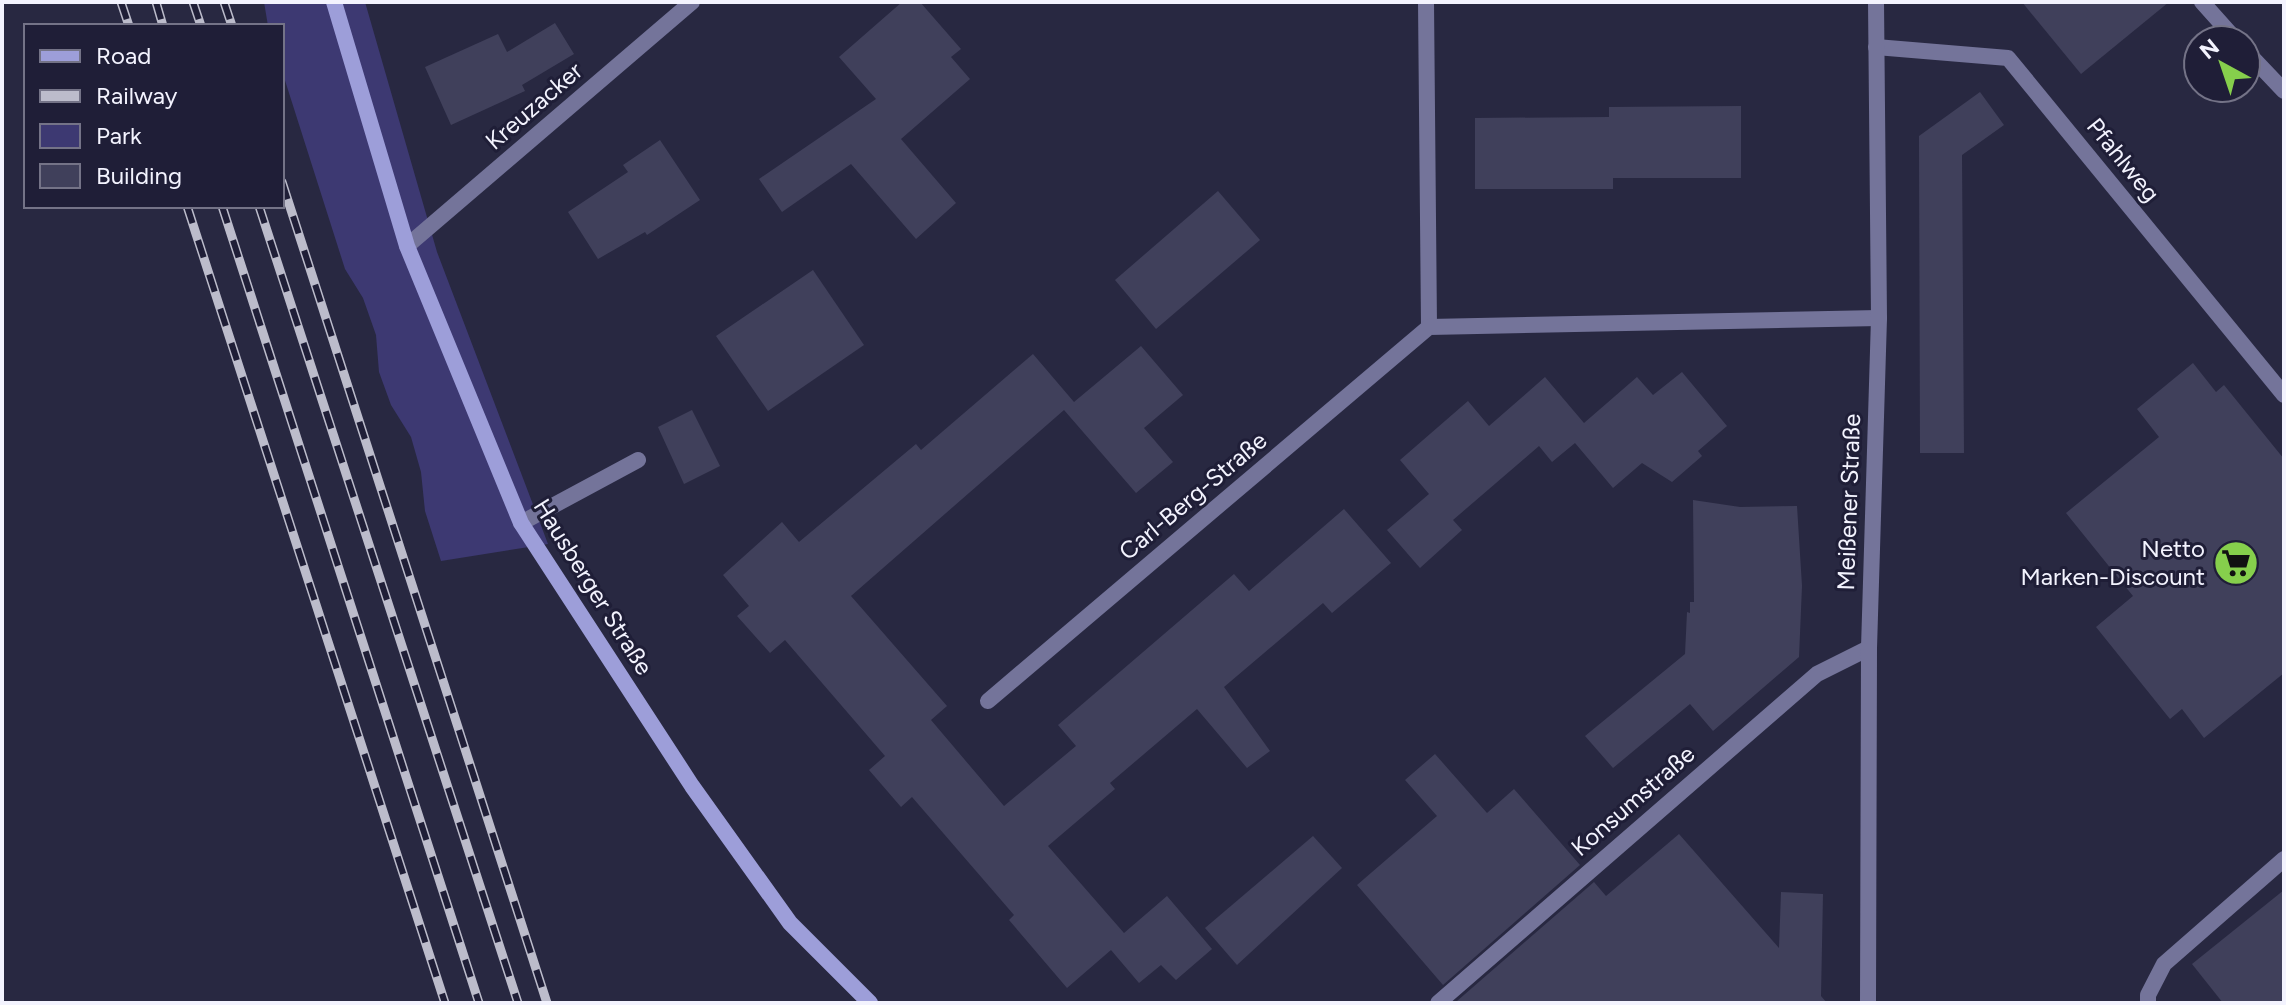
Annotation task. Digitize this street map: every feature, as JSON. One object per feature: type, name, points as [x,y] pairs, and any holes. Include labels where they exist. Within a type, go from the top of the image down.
[{"type":"main road","name":"Hausberger Straße","points":[[334,2],[407,246],[521,523],[692,786],[790,923],[870,1003]]},
{"type":"street","name":"Kreuzacker","points":[[407,246],[692,2]]},
{"type":"street","points":[[1426,2],[1429,327],[1879,318]]},
{"type":"street","name":"Meißener Straße","points":[[1868,1003],[1869,648],[1879,318],[1876,2]]},
{"type":"street","points":[[2202,2],[2222,24]]},
{"type":"street","name":"Pfahlweg","points":[[1876,47],[2008,58],[2284,395]]},
{"type":"street","points":[[2262,68],[2284,91]]},
{"type":"street","name":"Carl-Berg-Straße","points":[[988,701],[1429,327]]},
{"type":"street","points":[[521,523],[638,460]]},
{"type":"street","name":"Konsumstraße","points":[[1438,1003],[1817,674],[1869,648]]},
{"type":"street","points":[[2148,1003],[2148,995],[2164,964],[2284,859]]},
{"type":"green space","points":[[264,2],[365,2],[437,252],[548,544],[441,561],[425,511],[421,472],[411,437],[391,405],[379,372],[376,335],[363,298],[345,269],[284,77],[284,24],[268,24]]},
{"type":"building","points":[[902,2],[920,2],[961,49],[951,57],[970,79],[901,139],[956,203],[916,239],[851,164],[782,212],[759,179],[876,99],[839,57]]},
{"type":"building","points":[[2022,2],[2169,2],[2081,74]]},
{"type":"building","points":[[555,23],[574,54],[522,85],[525,91],[451,125],[425,67],[498,34],[507,52]]},
{"type":"building","points":[[1980,92],[2004,125],[1962,155],[1964,453],[1920,453],[1919,136]]},
{"type":"building","points":[[1741,106],[1741,178],[1613,178],[1613,189],[1475,189],[1475,118],[1609,117],[1609,107]]},
{"type":"building","points":[[660,140],[700,200],[647,235],[645,232],[598,259],[568,212],[628,172],[623,165]]},
{"type":"building","points":[[1218,191],[1260,240],[1156,329],[1115,280]]},
{"type":"building","points":[[813,270],[864,345],[768,411],[716,336]]},
{"type":"building","points":[[1141,346],[1183,395],[1144,428],[1173,462],[1136,493],[1064,410],[851,596],[947,706],[931,720],[1004,806],[1076,746],[1058,725],[1234,574],[1249,591],[1344,509],[1391,563],[1332,613],[1323,603],[1224,687],[1270,751],[1247,768],[1197,709],[1110,783],[1115,789],[1048,846],[1124,933],[1167,896],[1212,949],[1176,980],[1161,965],[1139,983],[1111,950],[1067,988],[1009,920],[1014,915],[912,797],[901,807],[869,770],[885,756],[785,640],[770,653],[737,616],[749,606],[723,575],[782,522],[799,542],[916,444],[921,450],[1033,354],[1074,402]]},
{"type":"building","points":[[2193,363],[2216,392],[2224,385],[2284,459],[2284,673],[2204,738],[2182,709],[2170,719],[2096,627],[2133,596],[2066,513],[2159,437],[2137,409]]},
{"type":"building","points":[[1682,372],[1727,426],[1698,451],[1702,456],[1672,482],[1642,463],[1613,488],[1575,443],[1552,462],[1539,446],[1453,520],[1462,530],[1420,568],[1387,530],[1429,494],[1400,460],[1468,401],[1489,426],[1545,377],[1584,423],[1637,377],[1653,395]]},
{"type":"building","points":[[692,410],[720,466],[684,484],[658,427]]},
{"type":"building","points":[[1693,500],[1740,507],[1797,506],[1802,586],[1799,657],[1713,731],[1690,704],[1613,768],[1585,736],[1685,654],[1687,612],[1690,613],[1690,602],[1694,602]]},
{"type":"building","points":[[1435,754],[1487,813],[1514,789],[1580,865],[1443,985],[1357,885],[1437,816],[1405,780]]},
{"type":"building","points":[[1679,834],[1779,948],[1781,892],[1823,894],[1821,996],[1827,1003],[1457,1001],[1594,882],[1606,896]]},
{"type":"building","points":[[1313,836],[1342,868],[1237,965],[1205,928]]},
{"type":"building","points":[[2284,890],[2284,1003],[2223,1003],[2192,964]]},
{"type":"railway","points":[[121,2],[128,24]]},
{"type":"railway","points":[[156,2],[162,24]]},
{"type":"railway","points":[[193,2],[200,24]]},
{"type":"railway","points":[[224,2],[231,24]]},
{"type":"railway","points":[[284,188],[547,1003]]},
{"type":"railway","points":[[188,208],[445,1003]]},
{"type":"railway","points":[[223,208],[479,1003]]},
{"type":"railway","points":[[260,208],[518,1003]]},
{"type":"place","name":"Netto Marken-Discount","points":[[2236,563]]}]
